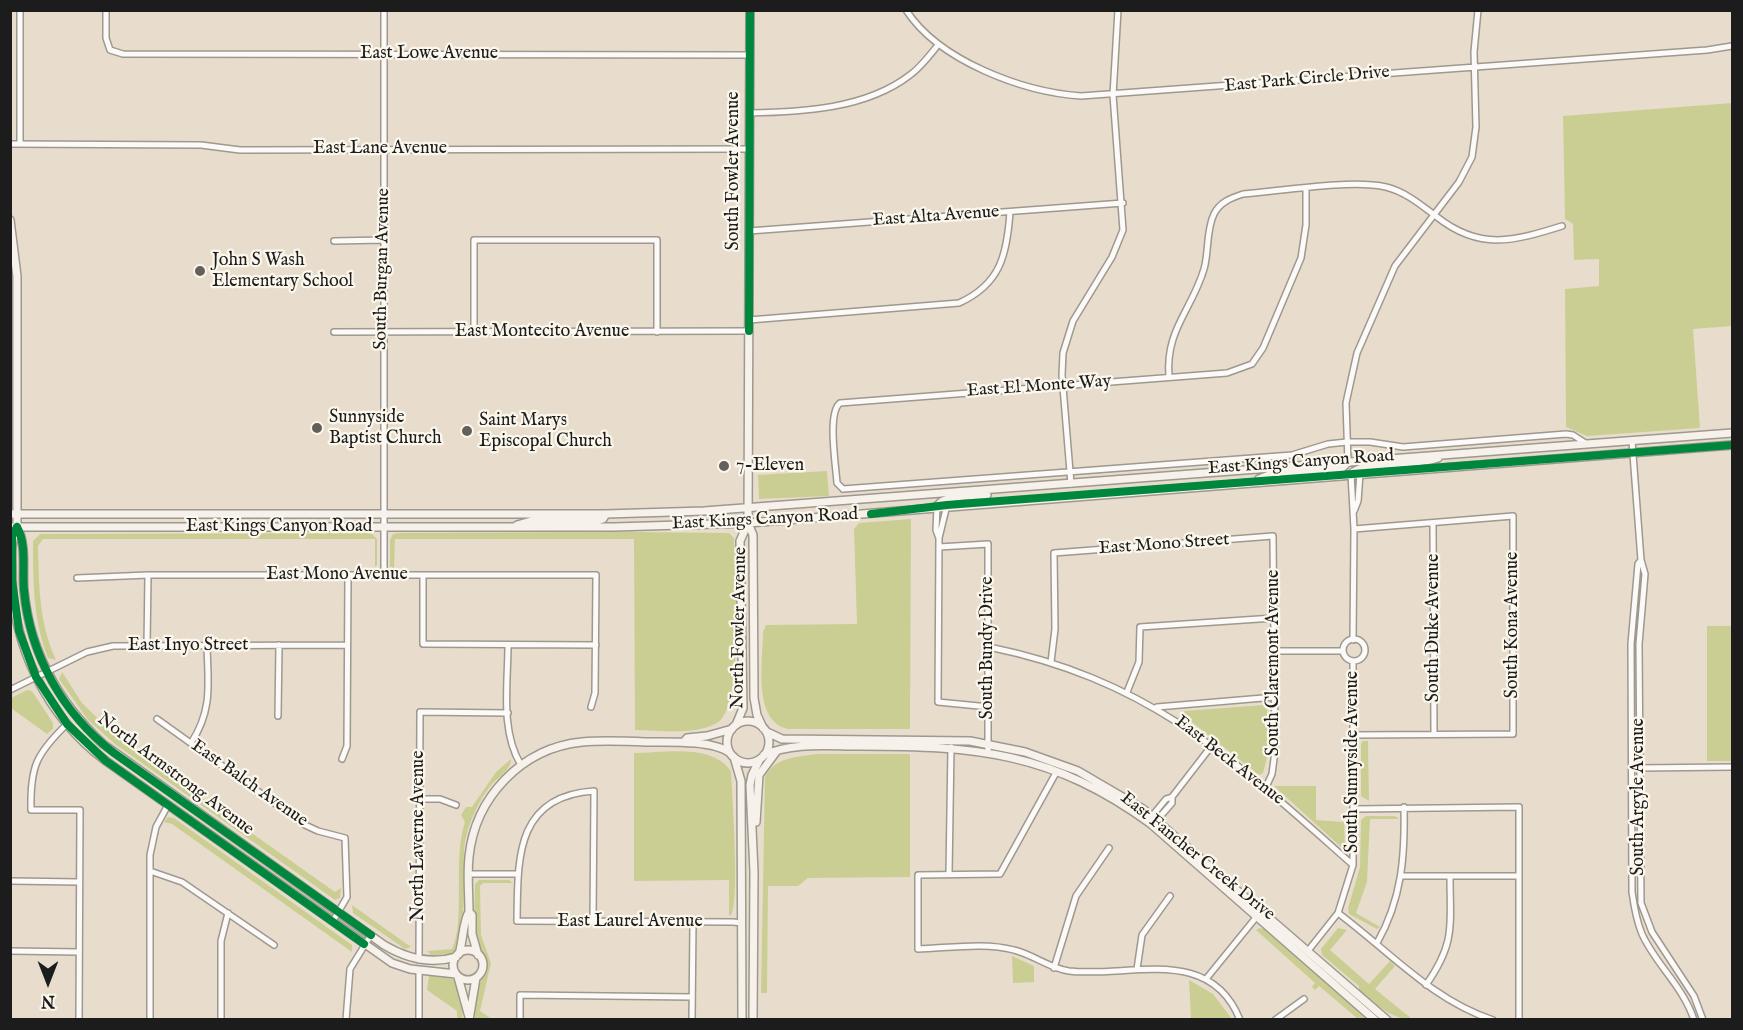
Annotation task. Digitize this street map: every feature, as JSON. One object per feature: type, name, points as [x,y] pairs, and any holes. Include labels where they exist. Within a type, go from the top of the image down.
[{"type":"main road","name":"South Fowler Avenue","points":[[748,523],[750,10]]},
{"type":"main road","points":[[10,220],[17,260],[14,527]]},
{"type":"main road","name":"East Kings Canyon Road","points":[[14,514],[606,514],[748,508],[1732,434]]},
{"type":"main road","name":"East Kings Canyon Road","points":[[14,527],[509,527],[748,523],[947,505],[1732,445]]},
{"type":"main road","points":[[1351,474],[1362,468],[1426,462],[1443,455]]},
{"type":"main road","points":[[1252,481],[1269,475],[1341,469],[1348,462]]},
{"type":"main road","points":[[937,506],[945,500],[993,495],[1009,489]]},
{"type":"main road","points":[[509,527],[531,521],[596,521],[603,519],[606,514]]},
{"type":"main road","name":"North Fowler Avenue","points":[[734,727],[743,708],[740,541],[748,523]]},
{"type":"main road","name":"North Fowler Avenue","points":[[748,523],[753,535],[754,698],[757,715],[765,730]]},
{"type":"main road","name":"North Armstrong Avenue","points":[[14,527],[22,536],[24,590],[30,626],[46,672],[69,709],[103,744],[371,935],[399,953],[419,960]]},
{"type":"main road","name":"North Armstrong Avenue","points":[[14,527],[12,536],[14,602],[23,643],[36,677],[67,724],[98,754],[392,963],[457,976]]},
{"type":"main road","points":[[684,742],[687,738],[707,736],[747,721],[765,730],[769,744],[751,779],[754,872]]},
{"type":"main road","points":[[734,727],[727,742],[741,781],[742,1020]]},
{"type":"main road","name":"East Fancher Creek Drive","points":[[765,730],[782,739],[936,739],[989,743],[1059,763],[1101,782],[1155,818],[1306,953],[1375,1020]]},
{"type":"main road","points":[[469,1018],[476,978],[483,965],[478,955],[469,912],[468,874],[471,841],[482,811],[496,789],[521,765],[550,750],[581,742],[684,742],[717,746],[744,762],[762,757]]},
{"type":"main road","name":"East Fancher Creek Drive","points":[[762,757],[779,749],[826,746],[951,747],[988,752],[1056,771],[1090,786],[1133,811],[1387,1020]]},
{"type":"main road","points":[[753,1020],[757,780],[766,762],[779,749]]},
{"type":"main road","points":[[469,912],[466,916],[465,935],[453,964],[469,1018]]},
{"type":"main road","points":[[419,960],[471,951],[478,955]]},
{"type":"main road","points":[[457,976],[467,980],[476,978]]},
{"type":"street","points":[[20,10],[20,144]]},
{"type":"street","name":"East Lowe Avenue","points":[[106,10],[106,38],[110,50],[123,54],[749,55]]},
{"type":"street","name":"South Burgan Avenue","points":[[384,10],[382,331],[384,574]]},
{"type":"street","name":"East Park Circle Drive","points":[[906,10],[921,30],[938,45],[998,75],[1031,88],[1063,95],[1113,95],[1707,50],[1732,45]]},
{"type":"street","points":[[1071,484],[1063,385],[1063,352],[1077,312],[1117,249],[1122,230],[1123,203],[1113,95],[1118,10]]},
{"type":"street","points":[[1348,462],[1347,389],[1357,353],[1395,266],[1459,182],[1472,157],[1476,127],[1474,66],[1478,10]]},
{"type":"street","points":[[749,113],[827,107],[873,94],[908,77],[938,45]]},
{"type":"street","name":"East Lane Avenue","points":[[10,144],[201,145],[240,150],[749,149]]},
{"type":"street","points":[[1169,377],[1172,337],[1203,272],[1215,212],[1222,203],[1243,194],[1376,185],[1406,195],[1462,234],[1494,241],[1522,238],[1562,226]]},
{"type":"street","name":"East El Monte Way","points":[[843,489],[837,483],[833,417],[836,406],[846,402],[1227,373],[1244,369],[1252,364],[1263,348],[1300,258],[1306,225],[1306,189]]},
{"type":"street","name":"East Alta Avenue","points":[[749,231],[1123,203]]},
{"type":"street","points":[[749,320],[960,303],[974,296],[995,275],[1002,262],[1008,239],[1010,212]]},
{"type":"street","points":[[334,241],[383,240]]},
{"type":"street","points":[[474,331],[474,240],[657,240],[657,332]]},
{"type":"street","name":"East Montecito Avenue","points":[[334,332],[749,331]]},
{"type":"street","name":"East Kings Canyon Road","points":[[843,489],[1292,455],[1328,444],[1347,442],[1370,442],[1403,447],[1566,435],[1580,438],[1588,445]]},
{"type":"street","name":"South Argyle Avenue","points":[[1632,441],[1641,560],[1645,574],[1639,644],[1641,903],[1652,932],[1694,996],[1702,1020]]},
{"type":"street","points":[[1351,474],[1350,501],[1354,510]]},
{"type":"street","points":[[1353,640],[1354,510],[1358,501],[1360,474]]},
{"type":"street","points":[[843,489],[843,502]]},
{"type":"street","points":[[947,505],[939,538],[938,702],[989,707]]},
{"type":"street","points":[[937,506],[936,530],[939,538]]},
{"type":"street","name":"South Kona Avenue","points":[[1433,523],[1513,516],[1513,734],[1434,734]]},
{"type":"street","points":[[1354,529],[1433,523]]},
{"type":"street","name":"South Duke Avenue","points":[[1433,523],[1434,734]]},
{"type":"street","name":"East Mono Street","points":[[1051,662],[1055,629],[1054,553],[1273,537]]},
{"type":"street","name":"South Claremont Avenue","points":[[1266,787],[1274,764],[1273,537]]},
{"type":"street","name":"South Bundy Drive","points":[[939,547],[988,544],[988,752]]},
{"type":"street","name":"South Argyle Avenue","points":[[1641,560],[1638,564],[1631,644],[1631,880],[1636,919],[1651,949],[1686,1000],[1694,1020]]},
{"type":"street","points":[[147,646],[148,575]]},
{"type":"street","name":"East Mono Avenue","points":[[77,578],[148,575],[596,575],[596,645]]},
{"type":"street","points":[[342,759],[347,746],[348,575]]},
{"type":"street","points":[[423,575],[423,644],[596,645],[596,693],[591,707]]},
{"type":"street","points":[[1127,692],[1139,662],[1140,627],[1274,618]]},
{"type":"street","points":[[1353,640],[1361,642],[1364,649],[1360,659],[1353,661],[1347,659],[1343,651],[1347,642],[1353,640]]},
{"type":"street","points":[[278,716],[279,645]]},
{"type":"street","name":"East Inyo Street","points":[[10,690],[101,648],[347,645]]},
{"type":"street","points":[[508,645],[510,742],[521,765]]},
{"type":"street","points":[[191,743],[206,715],[207,646]]},
{"type":"street","name":"East Beck Avenue","points":[[989,647],[1051,662],[1127,692],[1156,707],[1213,744],[1266,787],[1353,865]]},
{"type":"street","points":[[1275,651],[1343,651]]},
{"type":"street","name":"South Sunnyside Avenue","points":[[1306,953],[1338,913],[1350,882],[1353,865],[1353,661]]},
{"type":"street","points":[[1156,707],[1275,697]]},
{"type":"street","name":"North Laverne Avenue","points":[[419,960],[420,712],[508,713]]},
{"type":"street","name":"East Balch Avenue","points":[[157,719],[305,825],[345,838],[347,897],[339,912]]},
{"type":"street","points":[[67,724],[44,747],[34,765],[30,786],[31,810],[80,810],[79,1020]]},
{"type":"street","points":[[1353,735],[1434,734]]},
{"type":"street","points":[[1155,818],[1172,804],[1172,797],[1213,744]]},
{"type":"street","points":[[949,874],[951,747]]},
{"type":"street","points":[[1059,763],[1000,874],[918,875],[918,949],[1007,948],[1028,954],[1054,968],[1080,972],[1175,969],[1206,979],[1226,997],[1240,1020]]},
{"type":"street","points":[[1631,768],[1732,767]]},
{"type":"street","points":[[468,874],[518,874],[522,840],[536,816],[559,799],[594,791],[593,922]]},
{"type":"street","points":[[419,799],[440,799],[456,806]]},
{"type":"street","points":[[150,1020],[150,871],[154,834],[168,805]]},
{"type":"street","points":[[1377,943],[1391,916],[1401,876],[1404,807]]},
{"type":"street","points":[[1354,809],[1519,807],[1519,1020]]},
{"type":"street","points":[[1054,968],[1076,896],[1108,848]]},
{"type":"street","points":[[150,871],[169,875],[182,882],[274,945]]},
{"type":"street","name":"East Laurel Avenue","points":[[518,874],[517,921],[742,923]]},
{"type":"street","points":[[1401,876],[1519,876]]},
{"type":"street","points":[[1426,985],[1440,964],[1449,943],[1450,876]]},
{"type":"street","points":[[10,881],[79,882]]},
{"type":"street","points":[[1137,969],[1142,935],[1170,896]]},
{"type":"street","points":[[333,921],[339,912]]},
{"type":"street","points":[[221,1020],[221,941],[228,913]]},
{"type":"street","points":[[1338,913],[1426,985],[1457,1006],[1493,1020]]},
{"type":"street","points":[[1206,979],[1258,915]]},
{"type":"street","points":[[692,1020],[693,922]]},
{"type":"street","points":[[346,1020],[350,969],[371,935]]},
{"type":"street","points":[[10,951],[79,952]]},
{"type":"street","points":[[419,969],[419,1020]]},
{"type":"street","points":[[520,1020],[520,996],[692,997]]},
{"type":"street","points":[[1275,1020],[1304,999]]},
{"type":"green space","points":[[1732,103],[1732,326],[1693,329],[1700,428],[1587,436],[1566,427],[1565,289],[1599,286],[1599,259],[1574,260],[1573,224],[1565,219],[1563,116]]},
{"type":"green space","points":[[827,471],[829,496],[759,499],[758,475]]},
{"type":"green space","points":[[911,519],[910,729],[788,729],[777,724],[769,715],[762,688],[763,632],[766,625],[857,624],[854,529],[859,523]]},
{"type":"green space","points":[[371,533],[377,539],[377,565],[375,567],[375,539],[43,539],[38,546],[41,604],[46,632],[56,660],[48,658],[39,629],[34,586],[33,541],[40,534]]},
{"type":"green space","points":[[398,533],[729,533],[734,538],[736,636],[732,692],[726,712],[717,723],[708,727],[687,731],[635,730],[634,539],[395,539],[394,569],[390,566],[390,540],[393,534]]},
{"type":"green space","points":[[1707,626],[1732,626],[1732,761],[1707,761]]},
{"type":"green space","points":[[62,672],[82,703],[119,739],[335,892],[341,888],[340,898],[335,900],[115,744],[88,720],[59,679]]},
{"type":"green space","points":[[27,690],[32,691],[53,723],[53,729],[47,734],[11,708],[11,698]]},
{"type":"green space","points":[[1263,705],[1267,708],[1267,758],[1263,773],[1259,775],[1183,715],[1184,711]]},
{"type":"green space","points":[[1363,741],[1368,741],[1369,801],[1361,796],[1361,744]]},
{"type":"green space","points":[[673,751],[700,753],[712,756],[731,771],[735,891],[731,915],[729,916],[729,880],[634,881],[634,753]]},
{"type":"green space","points":[[817,754],[910,754],[910,877],[808,878],[798,886],[768,886],[767,993],[761,993],[765,777],[774,765],[780,762],[794,757]]},
{"type":"green space","points":[[511,759],[507,769],[483,797],[467,834],[464,853],[463,920],[457,947],[451,954],[432,956],[427,951],[452,949],[456,937],[459,906],[459,854],[465,822],[461,815],[466,807],[472,807],[496,772]]},
{"type":"green space","points":[[1274,786],[1316,786],[1316,820],[1344,822],[1345,845],[1341,847]]},
{"type":"green space","points":[[1366,816],[1395,816],[1399,819],[1370,819],[1367,882],[1356,913],[1380,927],[1377,929],[1349,914],[1348,908],[1360,867],[1361,820]]},
{"type":"green space","points":[[168,817],[174,818],[352,945],[352,952],[172,824],[164,822]]},
{"type":"green space","points":[[479,880],[509,880],[513,883],[483,883],[480,886],[481,935],[491,963],[480,1011],[492,1019],[475,1020],[474,1004],[486,963],[474,929],[475,884]]},
{"type":"green space","points":[[352,905],[411,947],[405,949],[353,913]]},
{"type":"green space","points":[[1338,928],[1347,930],[1330,950],[1369,984],[1390,961],[1395,966],[1375,989],[1412,1019],[1397,1017],[1377,1005],[1359,990],[1359,986],[1322,955],[1321,949]]},
{"type":"green space","points":[[1265,929],[1368,1019],[1358,1019],[1319,986],[1315,990],[1312,987],[1315,983],[1256,930]]},
{"type":"green space","points":[[1012,956],[1034,966],[1034,982],[1013,983]]},
{"type":"green space","points":[[429,975],[456,980],[463,1001],[462,1019],[457,1019],[457,1011],[427,990]]},
{"type":"green space","points":[[1189,980],[1213,994],[1232,1019],[1191,1019]]},
{"type":"cycle path","points":[[749,331],[750,10]]},
{"type":"cycle path","points":[[871,514],[947,505],[1732,445]]},
{"type":"cycle path","points":[[17,527],[12,536],[12,580],[19,631],[36,677],[67,724],[106,761],[364,944]]},
{"type":"cycle path","points":[[17,527],[22,541],[24,590],[33,637],[52,681],[79,720],[114,753],[371,935]]},
{"type":"place","name":"John S Wash Elementary School","points":[[200,271]]},
{"type":"place","name":"Sunnyside Baptist Church","points":[[317,428]]},
{"type":"place","name":"Saint Marys Episcopal Church","points":[[467,431]]},
{"type":"place","name":"7-Eleven","points":[[724,466]]}]
